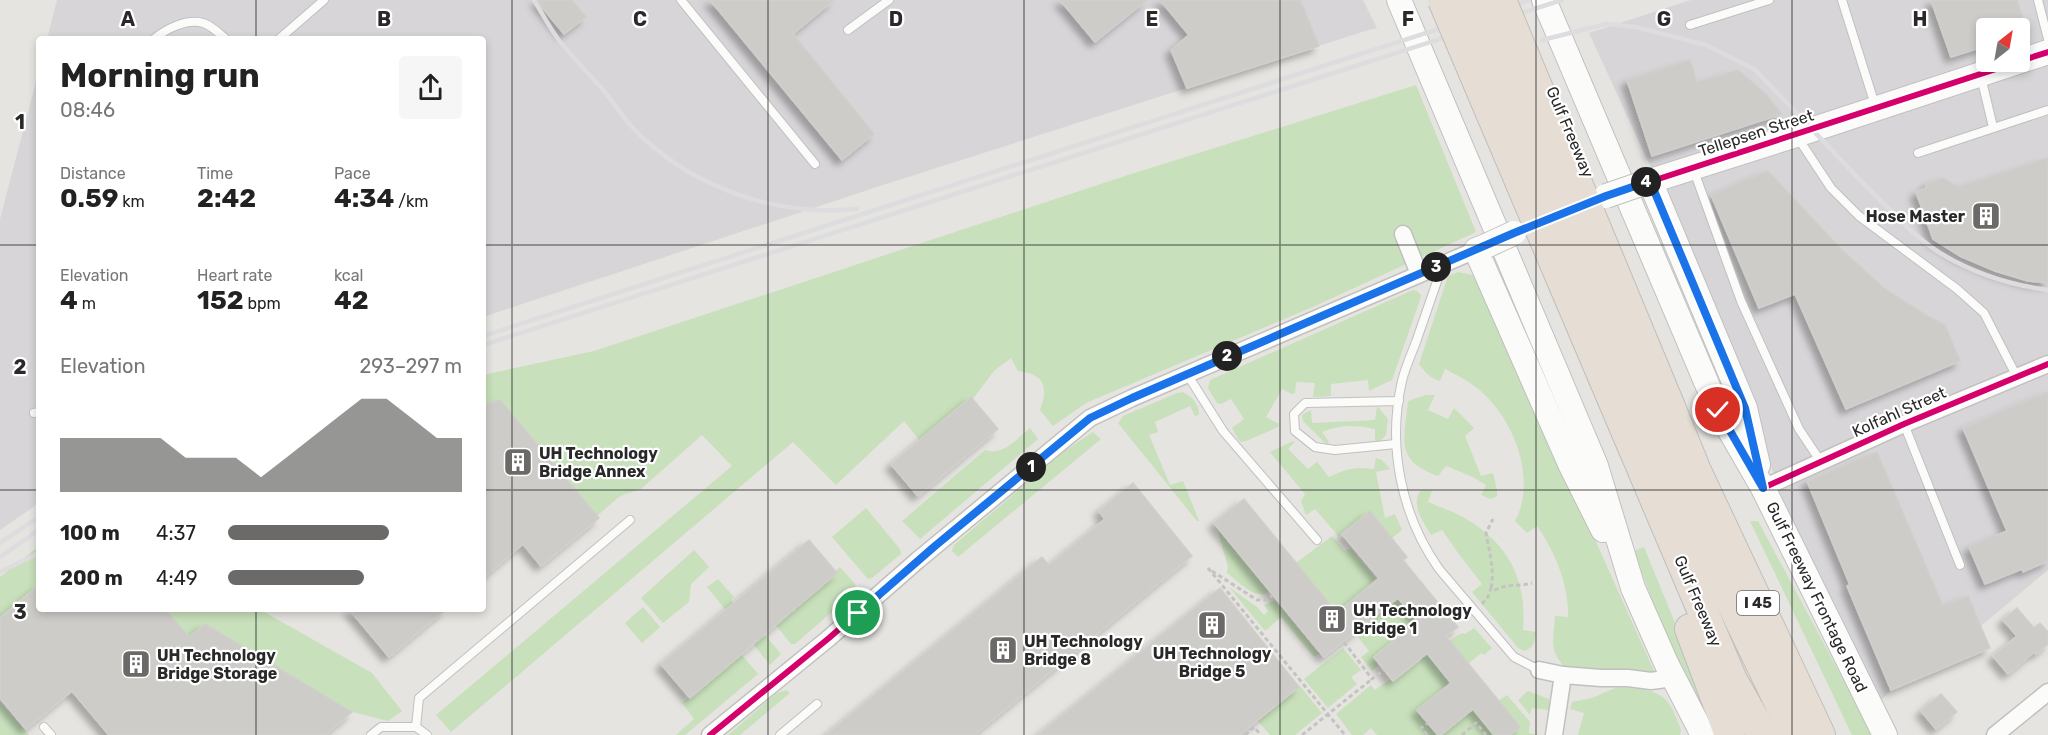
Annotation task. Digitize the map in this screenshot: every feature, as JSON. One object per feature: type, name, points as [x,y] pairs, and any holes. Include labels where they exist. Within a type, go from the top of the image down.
[{"type":"highway","name":"Gulf Freeway","points":[[1443,0],[1647,416],[1696,471],[1820,735]]},
{"type":"highway","name":"Gulf Freeway","points":[[1473,0],[1647,416],[1712,562],[1795,735]]},
{"type":"highway","name":"Gulf Freeway","points":[[1501,0],[1647,416],[1674,544],[1732,680],[1763,735]]},
{"type":"highway","points":[[1696,471],[1839,735]]},
{"type":"highway","points":[[1674,544],[1680,605],[1730,735]]},
{"type":"main road","points":[[1399,0],[1596,466],[1633,588]]},
{"type":"main road","name":"Gulf Freeway Frontage Road","points":[[1544,0],[1718,410],[1763,488],[1885,735]]},
{"type":"main road","name":"Tellepsen Street","points":[[1481,248],[1645,182],[2048,52]]},
{"type":"main road","points":[[1645,182],[1745,408],[1763,488]]},
{"type":"main road","points":[[1481,248],[1571,466],[1633,588],[1699,732]]},
{"type":"street","points":[[1403,234],[1419,274]]},
{"type":"street","points":[[711,735],[1090,418],[1481,248]]},
{"type":"street","name":"Kolfahl Street","points":[[1763,488],[1904,424],[2048,364]]},
{"type":"street","points":[[1539,670],[1563,675],[1651,681],[1673,678]]},
{"type":"street","points":[[1554,735],[1563,675]]},
{"type":"street","points":[[1995,735],[2048,692]]},
{"type":"lane","points":[[282,36],[324,0]]},
{"type":"lane","points":[[681,0],[815,164]]},
{"type":"lane","points":[[848,30],[889,0]]},
{"type":"lane","points":[[1690,25],[1769,0]]},
{"type":"lane","points":[[1842,0],[1876,108]]},
{"type":"lane","points":[[2038,0],[2048,39]]},
{"type":"lane","points":[[158,36],[189,22],[204,23],[222,36]]},
{"type":"lane","points":[[1980,74],[1993,127]]},
{"type":"lane","points":[[1918,153],[2048,110]]},
{"type":"lane","points":[[1796,135],[1831,188],[1859,216],[1957,289],[1984,313],[2017,377]]},
{"type":"lane","points":[[1693,167],[1741,300],[1799,429],[1821,462]]},
{"type":"lane","points":[[1443,264],[1402,381],[1395,428],[1401,482],[1412,519],[1431,558],[1514,657],[1539,670]]},
{"type":"lane","points":[[1187,374],[1223,431],[1317,540]]},
{"type":"lane","points":[[1396,444],[1335,450],[1315,447],[1296,431],[1294,414],[1305,403],[1399,401]]},
{"type":"lane","points":[[1904,424],[1960,565]]},
{"type":"lane","points":[[416,727],[419,698],[630,520]]},
{"type":"lane","points":[[780,735],[817,704]]},
{"type":"lane","points":[[370,735],[381,726],[416,727],[427,735]]},
{"type":"lane","points":[[44,727],[51,735]]},
{"type":"path","points":[[1473,609],[1481,605],[1488,597],[1491,588],[1492,560],[1486,533],[1493,519]]},
{"type":"path","points":[[1273,595],[1266,600],[1257,600],[1208,568],[1345,735]]},
{"type":"path","points":[[1491,588],[1495,590],[1504,585],[1519,586],[1532,583]]},
{"type":"path","points":[[1344,642],[1372,679]]},
{"type":"path","points":[[1302,735],[1384,670]]},
{"type":"path","points":[[1427,735],[1421,728],[1428,723]]},
{"type":"path","points":[[1462,735],[1476,723],[1486,735]]},
{"type":"path","points":[[1245,735],[1254,727],[1261,735]]},
{"type":"shaded area","points":[[57,0],[1363,0],[1377,28],[883,185],[486,316],[486,36],[48,36]]},
{"type":"shaded area","points":[[1691,0],[2048,0],[2048,570],[1981,626],[1990,648],[1891,690],[1881,700],[1784,503],[1760,436],[1670,209],[1589,33]]},
{"type":"shaded area","points":[[36,81],[36,505],[0,530],[0,219]]},
{"type":"green space","points":[[1416,85],[1476,232],[1315,306],[1086,403],[1053,426],[1040,410],[1044,388],[1039,378],[1018,371],[1011,358],[994,371],[972,400],[920,441],[904,421],[836,485],[793,442],[451,732],[436,715],[732,466],[702,435],[641,489],[620,496],[596,517],[486,411],[486,374],[594,351],[1128,175]]},
{"type":"green space","points":[[1458,272],[1473,275],[1479,281],[1654,671],[1651,673],[1565,667],[1556,655],[1553,643],[1555,616],[1568,617],[1566,593],[1560,569],[1537,526],[1527,533],[1515,521],[1524,486],[1523,468],[1511,431],[1490,400],[1473,385],[1445,369],[1440,381],[1437,380],[1428,375],[1419,364],[1448,276]]},
{"type":"green space","points":[[1413,290],[1421,295],[1420,300],[1392,380],[1369,391],[1368,380],[1331,384],[1331,396],[1313,397],[1315,383],[1296,382],[1295,393],[1292,394],[1282,389],[1266,417],[1279,424],[1278,427],[1246,441],[1241,442],[1238,439],[1232,428],[1244,419],[1231,399],[1221,404],[1217,403],[1208,388],[1210,380]]},
{"type":"green space","points":[[1183,392],[1194,401],[1199,415],[1195,416],[1190,406],[1155,422],[1158,432],[1149,435],[1170,485],[1183,481],[1199,521],[1118,423],[1123,416]]},
{"type":"green space","points":[[1426,395],[1435,395],[1428,410],[1448,419],[1454,408],[1474,428],[1465,436],[1481,476],[1493,473],[1497,496],[1491,499],[1481,495],[1486,485],[1473,477],[1446,466],[1438,476],[1424,470],[1409,456],[1404,438],[1408,401]]},
{"type":"green space","points":[[1377,407],[1388,419],[1386,435],[1380,441],[1375,441],[1375,429],[1342,426],[1322,432],[1329,442],[1327,445],[1303,421],[1302,415],[1311,410],[1312,423],[1375,420]]},
{"type":"green space","points":[[1030,428],[1038,439],[920,539],[902,521],[985,450],[1004,449]]},
{"type":"green space","points":[[1093,432],[1101,439],[958,557],[952,551],[954,545],[1063,452]]},
{"type":"green space","points":[[1295,442],[1288,449],[1308,469],[1317,462],[1329,477],[1351,469],[1374,469],[1376,458],[1382,460],[1390,469],[1376,472],[1385,518],[1395,514],[1402,530],[1391,539],[1369,512],[1338,537],[1315,509],[1306,515],[1301,501],[1305,494],[1270,452]]},
{"type":"green space","points":[[1420,491],[1432,491],[1428,502],[1471,522],[1497,543],[1506,555],[1519,582],[1524,613],[1523,630],[1536,632],[1530,648],[1524,651],[1518,648],[1472,592],[1482,584],[1442,530],[1431,535],[1417,508]]},
{"type":"green space","points":[[866,508],[900,549],[901,554],[868,579],[832,537]]},
{"type":"green space","points":[[1750,521],[1758,521],[1873,735],[1852,735]]},
{"type":"green space","points":[[1217,528],[1269,592],[1258,594],[1252,592],[1227,573],[1228,567]]},
{"type":"green space","points":[[1332,536],[1345,551],[1351,548],[1377,580],[1337,612],[1296,563]]},
{"type":"green space","points":[[1644,547],[1713,716],[1704,722],[1662,626],[1634,551]]},
{"type":"green space","points":[[36,548],[36,587],[0,617],[0,577]]},
{"type":"green space","points":[[694,550],[709,567],[691,584],[689,602],[663,623],[641,598]]},
{"type":"green space","points":[[840,567],[855,584],[856,591],[795,644],[791,644],[775,624]]},
{"type":"green space","points":[[718,579],[734,597],[731,600],[762,638],[766,636],[781,654],[770,665],[707,587]]},
{"type":"green space","points":[[1229,587],[1257,607],[1264,615],[1268,611],[1264,605],[1275,600],[1319,654],[1314,657],[1281,617],[1265,631]]},
{"type":"green space","points":[[1398,595],[1418,621],[1374,656],[1379,665],[1372,671],[1361,657],[1369,651],[1354,632]]},
{"type":"green space","points":[[643,607],[660,627],[642,643],[625,623]]},
{"type":"green space","points":[[166,612],[264,612],[372,673],[402,711],[388,721],[349,711],[189,641]]},
{"type":"green space","points":[[1474,628],[1492,648],[1468,664],[1449,641]]},
{"type":"green space","points":[[1343,648],[1361,670],[1351,677],[1357,684],[1328,708],[1304,679]]},
{"type":"green space","points":[[741,654],[758,674],[685,735],[676,735],[694,719],[682,703]]},
{"type":"green space","points":[[1429,654],[1495,735],[1377,735],[1371,728],[1363,735],[1352,735],[1336,714],[1371,685],[1375,690],[1392,678],[1394,681]]},
{"type":"green space","points":[[1300,686],[1322,713],[1295,735],[1270,735],[1258,721]]},
{"type":"green space","points":[[1621,687],[1654,692],[1661,696],[1672,708],[1681,730],[1680,735],[1578,735],[1584,713],[1570,709],[1572,702]]},
{"type":"green space","points":[[787,690],[790,693],[740,735],[728,735],[777,693]]},
{"type":"green space","points":[[1528,691],[1549,699],[1549,710],[1532,708],[1530,715],[1518,700]]},
{"type":"green space","points":[[1507,695],[1530,722],[1529,733],[1539,735],[1508,735],[1498,701]]},
{"type":"green space","points":[[0,702],[29,735],[0,735]]},
{"type":"building","points":[[536,0],[572,0],[586,17],[564,34]]},
{"type":"building","points":[[710,0],[834,0],[793,34],[874,134],[842,160]]},
{"type":"building","points":[[1060,0],[1147,0],[1095,42]]},
{"type":"building","points":[[1160,0],[1300,0],[1319,46],[1187,88],[1171,50],[1189,35]]},
{"type":"building","points":[[1931,0],[2017,0],[2023,18],[1976,18],[1976,49],[1951,57]]},
{"type":"building","points":[[1690,60],[1697,82],[1738,70],[1766,94],[1782,114],[1652,156],[1627,80]]},
{"type":"building","name":"Hose Master","points":[[2048,158],[2048,283],[2028,281],[1995,271],[1960,256],[1933,239],[1916,192],[1926,188],[1927,183],[1943,178],[1958,187]]},
{"type":"building","points":[[1768,171],[1843,251],[1885,289],[1945,325],[1960,361],[1846,409],[1795,294],[1759,308],[1711,195]]},
{"type":"building","points":[[2048,392],[2048,561],[1985,584],[1969,547],[2007,531],[1963,428]]},
{"type":"building","points":[[971,397],[998,429],[918,496],[891,464]]},
{"type":"building","name":"UH Technology Bridge Annex","points":[[500,400],[599,518],[541,566],[523,544],[486,575],[486,405]]},
{"type":"building","points":[[1877,452],[1943,606],[1968,596],[1990,648],[1891,690],[1847,586],[1850,585],[1807,481]]},
{"type":"building","name":"UH Technology Bridge 8","points":[[1133,483],[1192,556],[974,735],[826,735],[1042,557],[1049,565],[1105,519],[1099,511]]},
{"type":"building","name":"UH Technology Bridge 1","points":[[1244,499],[1337,613],[1379,578],[1342,534],[1370,511],[1407,557],[1403,560],[1458,627],[1446,636],[1520,727],[1510,735],[1494,735],[1473,709],[1438,735],[1417,710],[1451,683],[1427,653],[1393,681],[1374,657],[1418,622],[1398,598],[1324,657],[1214,523]]},
{"type":"building","points":[[809,540],[837,573],[690,698],[661,664]]},
{"type":"building","name":"UH Technology Bridge Storage","points":[[36,588],[36,612],[168,612],[189,637],[205,624],[352,712],[325,735],[109,735],[72,691],[26,729],[0,698],[0,618]]},
{"type":"building","name":"UH Technology Bridge 5","points":[[1220,588],[1299,687],[1239,735],[1038,735]]},
{"type":"building","points":[[2017,608],[2034,628],[2040,623],[2048,632],[2048,644],[2036,654],[2034,652],[2008,674],[1993,656],[2017,636],[2003,620]]},
{"type":"building","points":[[352,612],[442,612],[389,657]]},
{"type":"building","points":[[1941,694],[1957,712],[1936,729],[1921,711]]},
{"type":"railway","points":[[534,0],[558,39],[604,91],[631,126],[664,156],[715,185],[770,204],[799,209],[857,209]]},
{"type":"railway","points":[[486,335],[1529,0]]},
{"type":"railway","points":[[486,344],[1562,0]]},
{"type":"railway","points":[[1542,40],[1606,24],[1636,27],[1706,45],[1754,69],[1851,171],[1910,230],[1930,246],[1979,272],[2020,285],[2048,290]]},
{"type":"railway","points":[[0,543],[36,519]]},
{"type":"railway","points":[[0,557],[36,532]]},
{"type":"railway","points":[[0,572],[36,554]]},
{"type":"cycle path","points":[[710,735],[1090,418],[1419,274],[1606,196],[2048,52]]},
{"type":"cycle path","points":[[1763,488],[1904,424],[2048,364]]},
{"type":"place","name":"Hose Master","points":[[1986,216]]},
{"type":"place","name":"UH Technology Bridge Annex","points":[[518,462]]},
{"type":"place","name":"UH Technology Bridge 1","points":[[1332,619]]},
{"type":"place","name":"UH Technology Bridge 5","points":[[1212,625]]},
{"type":"place","name":"UH Technology Bridge 8","points":[[1003,650]]},
{"type":"place","name":"UH Technology Bridge Storage","points":[[136,664]]},
{"type":"route","points":[[858,613],[1090,418],[1514,233],[1650,181],[1745,408],[1763,488],[1718,410]]}]
